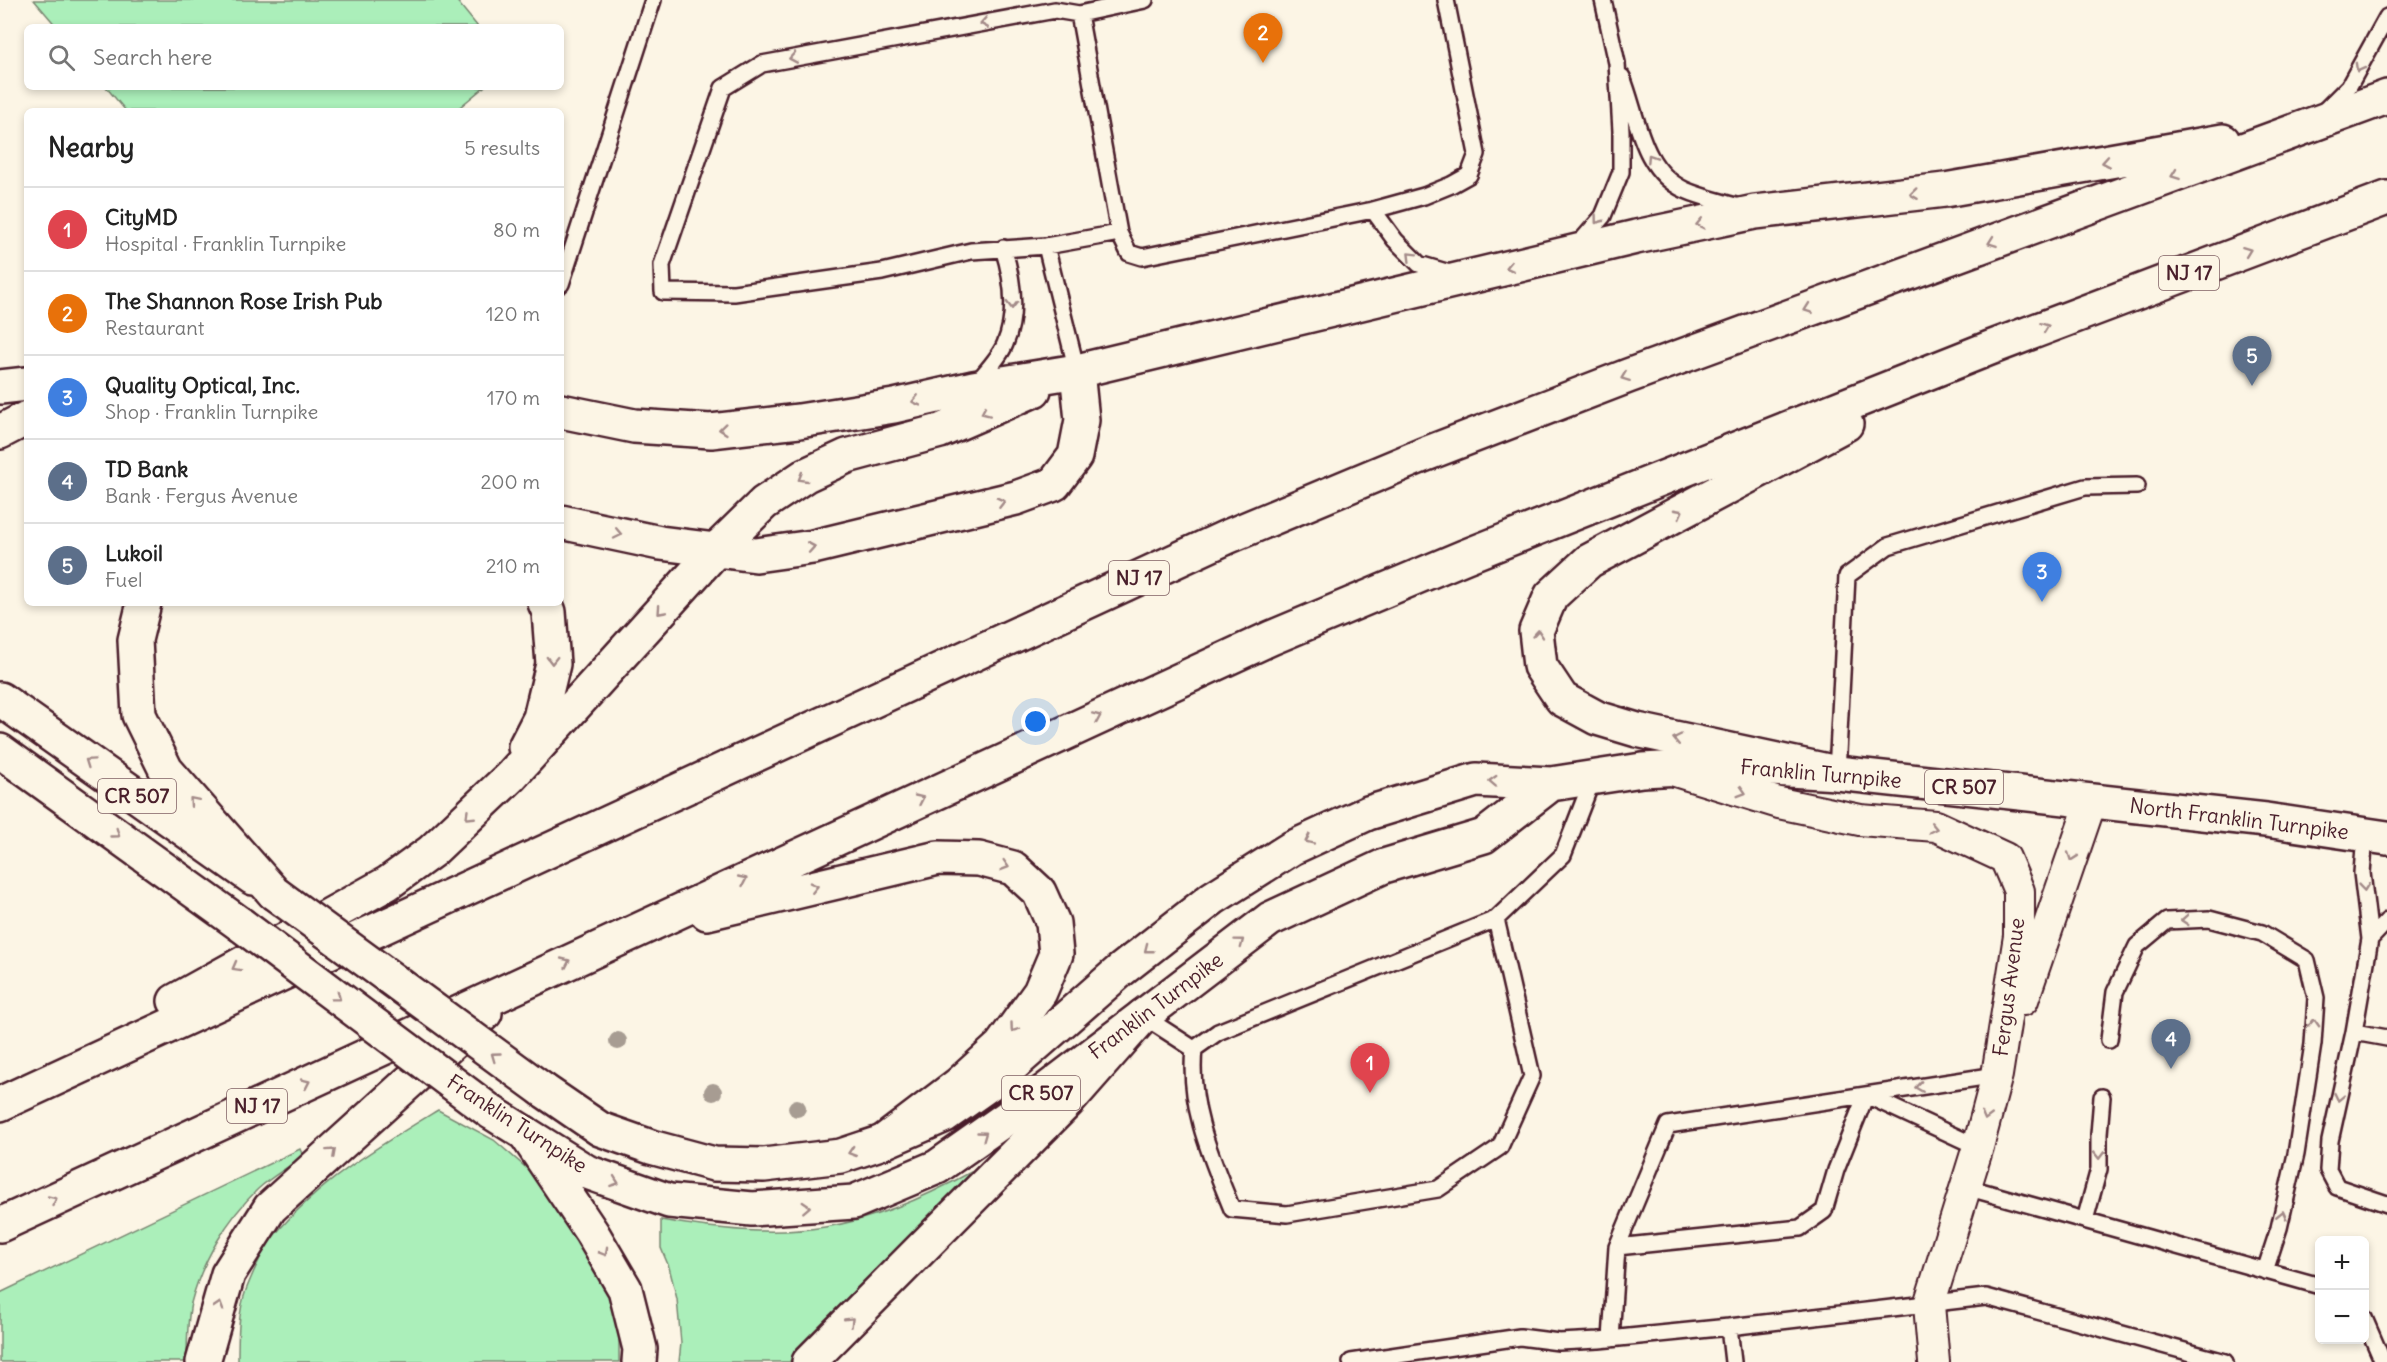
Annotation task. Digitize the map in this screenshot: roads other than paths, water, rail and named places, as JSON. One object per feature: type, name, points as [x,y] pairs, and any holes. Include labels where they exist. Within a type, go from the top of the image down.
[{"type":"main road","name":"NJ 17","points":[[0,1104],[1227,537],[1423,455],[1628,376],[2387,97]]},
{"type":"main road","points":[[564,412],[634,426],[711,430],[799,421],[1077,371],[1464,278],[1755,212],[1946,190],[2308,126]]},
{"type":"main road","name":"NJ 17","points":[[0,1225],[1271,638],[1485,548],[1990,348],[2387,198]]},
{"type":"main road","points":[[1837,773],[1637,730],[1597,718],[1563,699],[1540,666],[1536,632],[1551,596],[1589,561],[1990,348]]},
{"type":"main road","points":[[564,523],[660,543],[756,555],[813,547],[1017,498],[1054,484],[1075,456],[1082,420],[1077,371]]},
{"type":"main road","points":[[0,1098],[387,883],[432,851],[511,776],[716,550],[764,503],[806,475],[847,456],[940,431],[1077,371]]},
{"type":"main road","points":[[0,387],[24,384]]},
{"type":"main road","points":[[0,432],[24,420]]},
{"type":"main road","points":[[143,606],[135,640],[139,715],[166,770],[274,893]]},
{"type":"main road","points":[[511,776],[540,718],[553,664],[549,612],[546,606]]},
{"type":"main road","name":"Franklin Turnpike","points":[[0,699],[274,893],[543,1090],[600,1129],[651,1147],[714,1164],[764,1165],[841,1156],[883,1143],[945,1115],[999,1077],[1121,970],[1213,898],[1292,848],[1368,813],[1476,780],[1551,784],[1666,768],[1720,765],[1837,773],[2091,802]]},
{"type":"main road","name":"Franklin Turnpike","points":[[0,751],[240,924],[491,1112],[587,1172],[669,1201],[753,1209],[854,1202],[938,1167],[1045,1091],[1270,919],[1384,866],[1484,836],[1551,784]]},
{"type":"main road","name":"North Franklin Turnpike","points":[[2091,802],[2266,820],[2376,836]]},
{"type":"main road","points":[[635,930],[938,858],[979,859],[1013,868],[1039,892],[1053,923],[1056,954],[1040,992],[1001,1046],[958,1085],[883,1143]]},
{"type":"main road","points":[[203,1362],[228,1274],[270,1208],[513,987]]},
{"type":"main road","points":[[809,1362],[1071,1099],[1143,1016]]},
{"type":"main road","points":[[525,1133],[592,1233],[625,1289],[640,1348],[639,1362]]},
{"type":"street","name":"Fergus Avenue","points":[[1666,768],[1779,803],[1860,820],[1936,826],[2005,858],[2019,891],[2019,936],[1997,1075]]},
{"type":"street","name":"Fergus Avenue","points":[[1934,1362],[1929,1305],[1978,1147],[1997,1075],[2091,802]]},
{"type":"lane","points":[[564,275],[652,0]]},
{"type":"lane","points":[[1119,232],[1046,246],[971,251],[882,272],[734,292],[663,292],[662,265],[723,88],[762,64],[1055,10],[1079,14],[1145,0]]},
{"type":"lane","points":[[1079,14],[1119,232],[1129,254],[1142,257],[1373,210],[1424,196],[1469,175],[1477,154],[1446,0]]},
{"type":"lane","points":[[1603,0],[1617,63],[1632,102],[1645,150],[1662,176],[1684,190],[1755,212]]},
{"type":"lane","points":[[2308,126],[2349,86],[2387,17]]},
{"type":"lane","points":[[1571,253],[1602,216],[1621,172],[1617,63]]},
{"type":"lane","points":[[1373,210],[1395,240],[1419,264],[1464,278]]},
{"type":"lane","points":[[1046,246],[1077,371]]},
{"type":"lane","points":[[973,388],[1005,345],[1012,315],[1012,277],[1003,248]]},
{"type":"lane","points":[[1837,773],[1847,576],[1888,546],[2085,487],[2137,486]]},
{"type":"lane","points":[[1496,919],[1532,1076],[1500,1147],[1438,1189],[1287,1214],[1232,1209],[1202,1134],[1191,1074],[1194,1049],[1218,1032],[1496,919],[1563,855],[1593,778]]},
{"type":"lane","points":[[2376,836],[2362,873],[2370,939],[2354,1032],[2330,1141],[2328,1170],[2337,1187],[2387,1204]]},
{"type":"lane","points":[[2109,1040],[2115,992],[2137,946],[2167,921],[2209,919],[2262,933],[2307,960],[2316,998],[2313,1044],[2296,1154],[2279,1228],[2265,1270]]},
{"type":"lane","points":[[2370,939],[2387,921]]},
{"type":"lane","points":[[2370,939],[2387,942]]},
{"type":"lane","points":[[1143,1016],[1194,1049]]},
{"type":"lane","points":[[2354,1032],[2387,1038]]},
{"type":"lane","points":[[1611,1339],[1617,1247],[1668,1125],[1997,1075]]},
{"type":"lane","points":[[1866,1095],[1978,1147]]},
{"type":"lane","points":[[1617,1247],[1800,1228],[1824,1211],[1836,1170],[1866,1095]]},
{"type":"lane","points":[[2085,1220],[2099,1169],[2098,1134],[2102,1097]]},
{"type":"lane","points":[[1966,1187],[2315,1285]]},
{"type":"lane","points":[[1351,1362],[1520,1337],[1559,1342],[1611,1339],[1986,1297],[2225,1362]]},
{"type":"lane","points":[[1729,1327],[1733,1362]]},
{"type":"lane","points":[[2369,1330],[2383,1362]]},
{"type":"place","name":"The Shannon Rose Irish Pub","points":[[1263,63]]},
{"type":"place","name":"Lukoil","points":[[2252,386]]},
{"type":"place","name":"Quality Optical, Inc.","points":[[2042,602]]},
{"type":"place","name":"TD Bank","points":[[2171,1069]]},
{"type":"place","name":"CityMD","points":[[1370,1093]]}]
